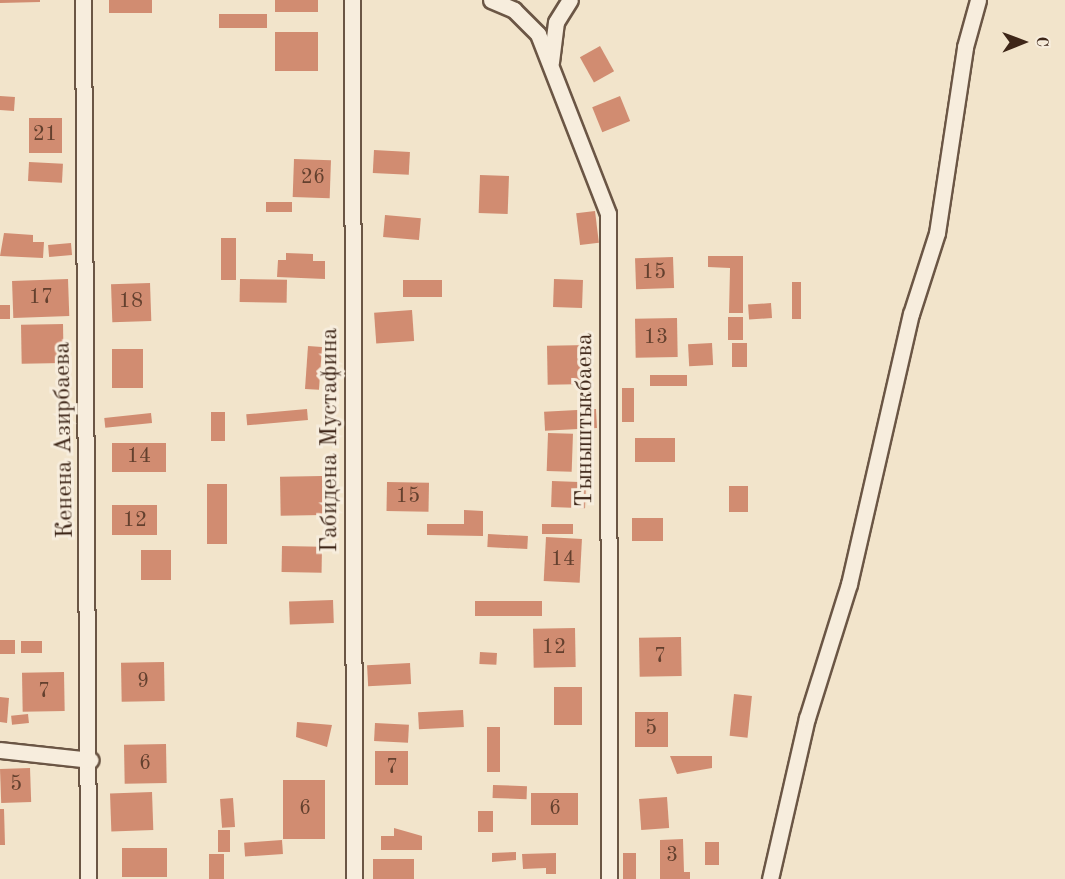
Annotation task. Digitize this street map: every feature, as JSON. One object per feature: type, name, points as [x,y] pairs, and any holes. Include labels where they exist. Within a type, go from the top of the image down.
[{"type":"street","name":"Кенена Азирбаева","points":[[83,0],[90,760],[88,879]]},
{"type":"street","name":"Габидена Мустафина","points":[[352,0],[354,879]]},
{"type":"street","name":"Тыныштыкбаева","points":[[491,0],[515,5],[538,34],[608,214],[609,879]]},
{"type":"street","points":[[551,66],[556,22],[570,0]]},
{"type":"street","points":[[770,879],[805,728],[849,585],[911,314],[937,232],[965,47],[978,0]]},
{"type":"street","points":[[0,750],[90,760]]},
{"type":"building","points":[[0,0],[40,0],[40,2],[0,3]]},
{"type":"building","points":[[109,0],[152,0],[152,13],[109,13]]},
{"type":"building","points":[[275,0],[318,0],[318,12],[275,12]]},
{"type":"building","points":[[219,14],[267,14],[267,28],[219,28]]},
{"type":"building","points":[[275,32],[318,32],[318,71],[275,71]]},
{"type":"building","points":[[600,46],[614,71],[594,83],[580,57]]},
{"type":"building","points":[[0,96],[15,97],[14,111],[0,110]]},
{"type":"building","points":[[620,96],[630,121],[602,132],[592,107]]},
{"type":"building","points":[[29,118],[62,118],[62,153],[29,153]]},
{"type":"building","points":[[374,150],[410,152],[409,175],[373,173]]},
{"type":"building","points":[[294,159],[331,160],[330,198],[293,197]]},
{"type":"building","points":[[29,162],[63,164],[62,183],[28,181]]},
{"type":"building","points":[[480,175],[509,176],[508,214],[479,213]]},
{"type":"building","points":[[266,202],[292,202],[292,212],[266,212]]},
{"type":"building","points":[[595,211],[599,243],[580,245],[576,213]]},
{"type":"building","points":[[385,215],[421,218],[419,240],[383,237]]},
{"type":"building","points":[[4,233],[33,235],[33,242],[44,242],[43,258],[0,256]]},
{"type":"building","points":[[221,238],[236,238],[236,280],[221,280]]},
{"type":"building","points":[[71,243],[72,255],[49,257],[48,245]]},
{"type":"building","points":[[286,253],[313,254],[313,261],[325,261],[325,279],[277,277],[278,260],[286,260]]},
{"type":"building","points":[[708,256],[743,256],[743,313],[729,313],[730,268],[708,267]]},
{"type":"building","points":[[673,257],[674,288],[636,289],[635,258]]},
{"type":"building","points":[[68,279],[69,316],[13,318],[12,281]]},
{"type":"building","points":[[240,279],[287,280],[287,303],[240,302]]},
{"type":"building","points":[[554,279],[583,280],[582,308],[553,307]]},
{"type":"building","points":[[403,280],[442,280],[442,297],[403,297]]},
{"type":"building","points":[[792,282],[801,282],[801,319],[792,319]]},
{"type":"building","points":[[150,283],[151,321],[112,322],[111,284]]},
{"type":"building","points":[[771,303],[772,318],[749,320],[748,305]]},
{"type":"building","points":[[0,305],[10,305],[10,319],[0,319]]},
{"type":"building","points":[[412,310],[414,341],[376,344],[374,313]]},
{"type":"building","points":[[728,317],[743,317],[743,340],[728,340]]},
{"type":"building","points":[[677,318],[678,357],[636,358],[635,319]]},
{"type":"building","points":[[63,324],[64,363],[22,364],[21,325]]},
{"type":"building","points":[[712,343],[713,365],[689,366],[688,344]]},
{"type":"building","points":[[732,343],[747,343],[747,367],[732,367]]},
{"type":"building","points":[[589,345],[590,384],[548,385],[547,346]]},
{"type":"building","points":[[308,346],[322,347],[319,390],[305,389]]},
{"type":"building","points":[[112,349],[143,349],[143,388],[112,388]]},
{"type":"building","points":[[650,375],[687,375],[687,386],[650,386]]},
{"type":"building","points":[[622,388],[634,388],[634,422],[622,422]]},
{"type":"building","points":[[307,409],[308,420],[247,425],[246,414]]},
{"type":"building","points":[[596,409],[597,428],[545,431],[544,412]]},
{"type":"building","points":[[211,412],[225,412],[225,441],[211,441]]},
{"type":"building","points":[[151,413],[152,423],[105,428],[104,418]]},
{"type":"building","points":[[548,433],[573,434],[572,472],[547,471]]},
{"type":"building","points":[[635,438],[675,438],[675,462],[635,462]]},
{"type":"building","points":[[112,443],[166,443],[166,472],[112,472]]},
{"type":"building","points":[[322,476],[323,515],[281,516],[280,477]]},
{"type":"building","points":[[552,481],[586,482],[585,508],[551,507]]},
{"type":"building","points":[[387,482],[429,483],[428,512],[386,511]]},
{"type":"building","points":[[207,484],[227,484],[227,544],[207,544]]},
{"type":"building","points":[[729,486],[748,486],[748,512],[729,512]]},
{"type":"building","points":[[112,505],[157,505],[157,535],[112,535]]},
{"type":"building","points":[[464,510],[483,511],[483,536],[427,535],[427,524],[464,524]]},
{"type":"building","points":[[632,518],[663,518],[663,541],[632,541]]},
{"type":"building","points":[[542,524],[573,524],[573,534],[542,534]]},
{"type":"building","points":[[488,534],[528,536],[527,549],[487,547]]},
{"type":"building","points":[[546,537],[582,539],[580,583],[544,581]]},
{"type":"building","points":[[282,546],[322,547],[322,573],[282,572]]},
{"type":"building","points":[[141,550],[171,550],[171,580],[141,580]]},
{"type":"building","points":[[333,600],[334,623],[290,625],[289,602]]},
{"type":"building","points":[[475,601],[542,601],[542,616],[475,616]]},
{"type":"building","points":[[575,628],[576,667],[534,668],[533,629]]},
{"type":"building","points":[[681,637],[682,676],[640,677],[639,638]]},
{"type":"building","points":[[0,640],[15,640],[15,654],[0,654]]},
{"type":"building","points":[[21,641],[42,641],[42,653],[21,653]]},
{"type":"building","points":[[480,652],[497,653],[496,665],[479,664]]},
{"type":"building","points":[[164,662],[165,701],[122,702],[121,663]]},
{"type":"building","points":[[410,663],[411,684],[368,686],[367,665]]},
{"type":"building","points":[[64,672],[65,711],[23,712],[22,673]]},
{"type":"building","points":[[554,687],[582,687],[582,725],[554,725]]},
{"type":"building","points":[[734,694],[752,696],[748,738],[730,736]]},
{"type":"building","points":[[0,697],[9,698],[7,723],[0,722]]},
{"type":"building","points":[[463,710],[464,727],[419,729],[418,712]]},
{"type":"building","points":[[635,712],[668,712],[668,747],[635,747]]},
{"type":"building","points":[[28,714],[29,723],[12,725],[11,716]]},
{"type":"building","points":[[297,722],[332,725],[327,747],[296,737]]},
{"type":"building","points":[[375,723],[409,725],[408,743],[374,741]]},
{"type":"building","points":[[487,727],[500,727],[500,772],[487,772]]},
{"type":"building","points":[[166,744],[167,783],[125,784],[124,745]]},
{"type":"building","points":[[375,751],[408,751],[408,785],[375,785]]},
{"type":"building","points":[[670,756],[712,756],[712,768],[677,774]]},
{"type":"building","points":[[30,768],[31,802],[1,803],[0,769]]},
{"type":"building","points":[[283,780],[325,780],[325,839],[283,839]]},
{"type":"building","points":[[493,785],[527,786],[527,799],[493,798]]},
{"type":"building","points":[[152,792],[153,830],[111,831],[110,793]]},
{"type":"building","points":[[531,793],[578,793],[578,825],[531,825]]},
{"type":"building","points":[[667,797],[669,828],[641,830],[639,799]]},
{"type":"building","points":[[233,798],[235,827],[222,828],[220,799]]},
{"type":"building","points":[[0,809],[4,809],[5,845],[0,845]]},
{"type":"building","points":[[478,811],[493,811],[493,832],[478,832]]},
{"type":"building","points":[[394,828],[422,836],[422,850],[381,850],[381,836],[394,836]]},
{"type":"building","points":[[218,830],[230,830],[230,852],[218,852]]},
{"type":"building","points":[[683,839],[684,872],[690,872],[690,879],[660,879],[660,840]]},
{"type":"building","points":[[282,840],[283,854],[245,857],[244,843]]},
{"type":"building","points":[[705,842],[719,842],[719,865],[705,865]]},
{"type":"building","points":[[122,848],[167,848],[167,877],[122,877]]},
{"type":"building","points":[[516,852],[516,860],[492,862],[492,853]]},
{"type":"building","points":[[556,853],[556,874],[546,874],[546,868],[523,869],[522,854]]},
{"type":"building","points":[[623,853],[636,853],[636,879],[623,879]]},
{"type":"building","points":[[209,854],[224,854],[224,879],[209,879]]},
{"type":"building","points":[[373,859],[414,859],[414,879],[373,879]]}]
